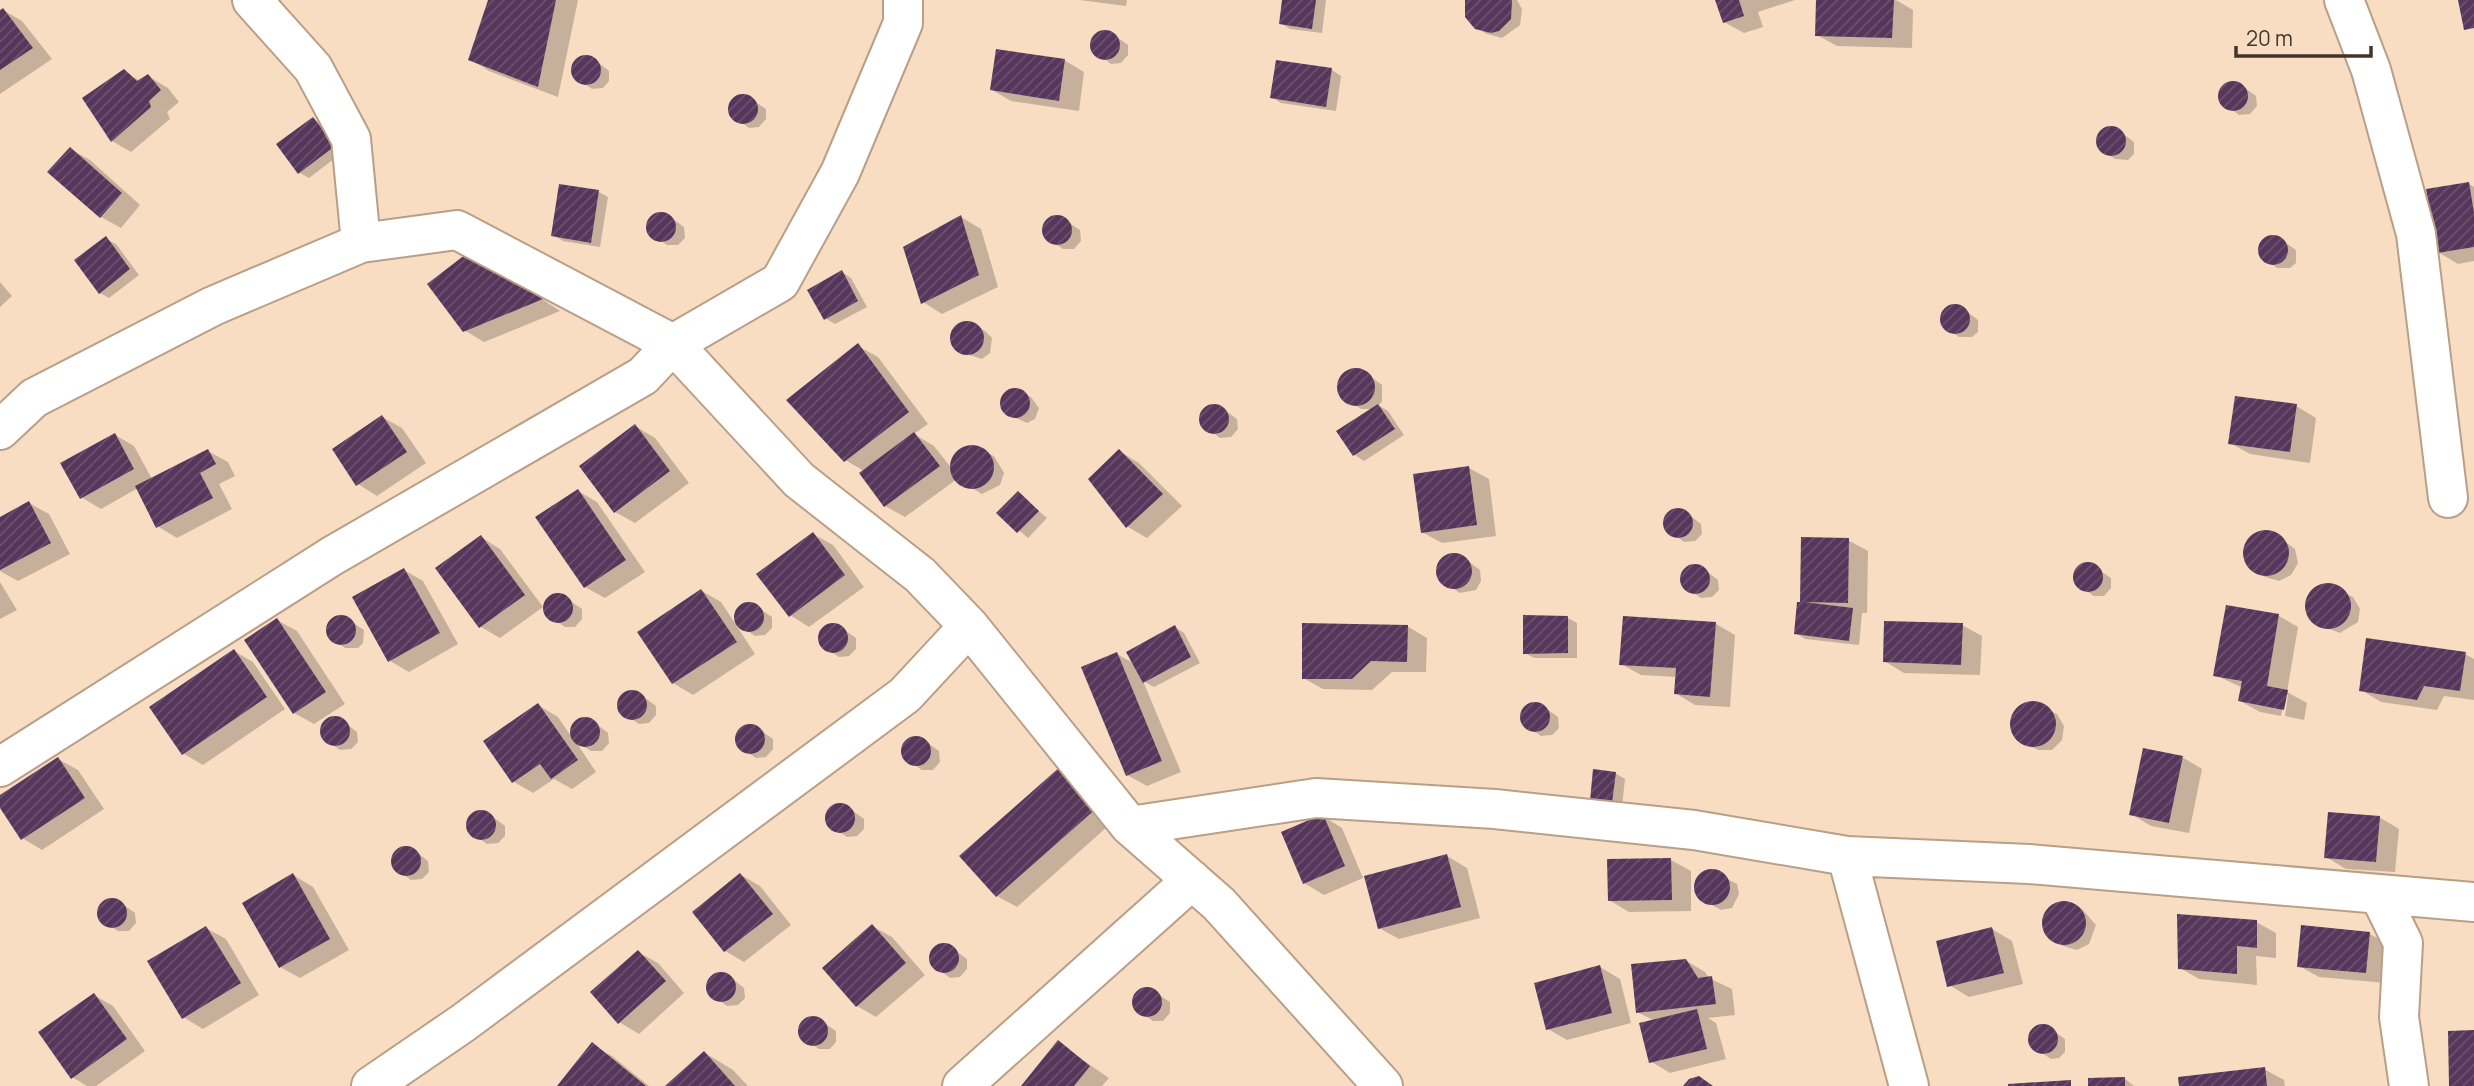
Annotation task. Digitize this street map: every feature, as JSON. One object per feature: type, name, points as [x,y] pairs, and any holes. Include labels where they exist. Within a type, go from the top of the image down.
[{"type":"street","points":[[252,0],[313,68],[351,139],[361,243]]},
{"type":"street","points":[[0,767],[332,556],[643,376],[673,344],[780,282],[845,161],[903,23],[903,0]]},
{"type":"street","points":[[2344,0],[2371,70],[2416,234],[2448,498]]},
{"type":"street","points":[[0,430],[34,398],[213,306],[361,243],[457,230],[673,344],[799,480],[920,575],[969,626],[1130,826],[1219,904],[1383,1086]]},
{"type":"street","points":[[371,1086],[463,1023],[905,695],[969,626]]},
{"type":"street","points":[[1130,826],[1316,798],[1495,809],[1694,830],[1847,856],[2029,864],[2474,902]]},
{"type":"street","points":[[1847,856],[1909,1086]]},
{"type":"street","points":[[962,1086],[1192,880]]},
{"type":"street","points":[[2379,894],[2403,943],[2399,1017],[2409,1086]]},
{"type":"building","points":[[488,0],[556,0],[538,87],[468,60]]},
{"type":"building","points":[[1282,0],[1316,0],[1312,29],[1279,24]]},
{"type":"building","points":[[1465,0],[1512,0],[1511,19],[1499,31],[1491,33],[1475,29],[1465,17]]},
{"type":"building","points":[[1715,0],[1739,0],[1744,16],[1723,23]]},
{"type":"building","points":[[1816,0],[1894,0],[1892,38],[1815,36]]},
{"type":"building","points":[[2458,0],[2474,0],[2474,28],[2464,30]]},
{"type":"building","points":[[3,8],[33,48],[0,70],[0,10]]},
{"type":"building","points":[[1105,30],[1116,34],[1120,45],[1116,56],[1105,60],[1094,56],[1090,45],[1094,34]]},
{"type":"building","points":[[996,49],[1065,59],[1059,101],[990,90]]},
{"type":"building","points":[[586,55],[597,59],[601,70],[597,81],[586,85],[575,81],[571,70],[575,59]]},
{"type":"building","points":[[1276,60],[1332,68],[1326,107],[1270,98]]},
{"type":"building","points":[[124,69],[137,81],[148,74],[161,90],[149,101],[151,107],[111,142],[82,98]]},
{"type":"building","points":[[2233,81],[2244,85],[2248,96],[2244,107],[2233,111],[2222,107],[2218,96],[2222,85]]},
{"type":"building","points":[[743,94],[754,98],[758,109],[754,120],[743,124],[732,120],[728,109],[732,98]]},
{"type":"building","points":[[313,117],[335,146],[298,174],[276,144]]},
{"type":"building","points":[[2111,126],[2122,130],[2126,141],[2122,152],[2111,156],[2100,152],[2096,141],[2100,130]]},
{"type":"building","points":[[70,147],[122,193],[100,218],[47,172]]},
{"type":"building","points":[[2469,182],[2474,213],[2474,247],[2437,253],[2426,189]]},
{"type":"building","points":[[559,184],[599,190],[591,243],[551,236]]},
{"type":"building","points":[[661,212],[672,216],[676,227],[672,238],[661,242],[650,238],[646,227],[650,216]]},
{"type":"building","points":[[961,215],[979,275],[921,304],[903,247]]},
{"type":"building","points":[[1057,215],[1068,219],[1072,230],[1068,241],[1057,245],[1046,241],[1042,230],[1046,219]]},
{"type":"building","points":[[2273,235],[2284,239],[2288,250],[2284,261],[2273,265],[2262,261],[2258,250],[2262,239]]},
{"type":"building","points":[[106,236],[130,269],[99,294],[74,260]]},
{"type":"building","points":[[470,251],[543,299],[463,332],[427,284]]},
{"type":"building","points":[[842,270],[858,301],[824,320],[807,290]]},
{"type":"building","points":[[1955,304],[1966,308],[1970,319],[1966,330],[1955,334],[1944,330],[1940,319],[1944,308]]},
{"type":"building","points":[[967,321],[979,326],[984,338],[979,350],[967,355],[955,350],[950,338],[955,326]]},
{"type":"building","points":[[858,343],[909,412],[844,462],[786,400]]},
{"type":"building","points":[[1356,368],[1369,374],[1375,387],[1369,400],[1356,406],[1343,400],[1337,387],[1343,374]]},
{"type":"building","points":[[1015,388],[1026,392],[1030,403],[1026,414],[1015,418],[1004,414],[1000,403],[1004,392]]},
{"type":"building","points":[[2235,396],[2297,404],[2290,452],[2228,444]]},
{"type":"building","points":[[1214,404],[1225,408],[1229,419],[1225,430],[1214,434],[1203,430],[1199,419],[1203,408]]},
{"type":"building","points":[[1378,404],[1395,429],[1353,456],[1336,431]]},
{"type":"building","points":[[382,415],[407,452],[356,486],[332,449]]},
{"type":"building","points":[[635,424],[670,471],[614,513],[579,466]]},
{"type":"building","points":[[914,432],[940,466],[884,507],[859,473]]},
{"type":"building","points":[[115,433],[134,469],[80,499],[60,463]]},
{"type":"building","points":[[972,445],[988,451],[994,467],[988,483],[972,489],[956,483],[950,467],[956,451]]},
{"type":"building","points":[[208,449],[216,464],[200,473],[213,498],[156,528],[135,486]]},
{"type":"building","points":[[1119,449],[1163,494],[1126,528],[1088,479]]},
{"type":"building","points":[[1469,466],[1477,525],[1421,533],[1413,474]]},
{"type":"building","points":[[578,489],[626,560],[584,588],[535,517]]},
{"type":"building","points":[[1018,491],[1039,511],[1017,533],[996,513]]},
{"type":"building","points":[[29,501],[51,543],[0,570],[0,517]]},
{"type":"building","points":[[1678,508],[1689,512],[1693,523],[1689,534],[1678,538],[1667,534],[1663,523],[1667,512]]},
{"type":"building","points":[[2266,530],[2282,537],[2289,553],[2282,569],[2266,576],[2250,569],[2243,553],[2250,537]]},
{"type":"building","points":[[813,532],[845,575],[789,617],[756,574]]},
{"type":"building","points":[[481,535],[525,595],[479,628],[435,568]]},
{"type":"building","points":[[1801,537],[1849,538],[1848,603],[1804,602],[1853,608],[1849,641],[1794,634],[1797,602],[1800,602]]},
{"type":"building","points":[[1454,553],[1467,558],[1472,571],[1467,584],[1454,589],[1441,584],[1436,571],[1441,558]]},
{"type":"building","points":[[2088,562],[2099,566],[2103,577],[2099,588],[2088,592],[2077,588],[2073,577],[2077,566]]},
{"type":"building","points":[[1695,564],[1706,568],[1710,579],[1706,590],[1695,594],[1684,590],[1680,579],[1684,568]]},
{"type":"building","points":[[404,568],[440,633],[388,662],[352,597]]},
{"type":"building","points":[[2328,583],[2344,590],[2351,606],[2344,622],[2328,629],[2312,622],[2305,606],[2312,590]]},
{"type":"building","points":[[701,589],[737,642],[672,684],[637,632]]},
{"type":"building","points":[[558,593],[569,597],[573,608],[569,619],[558,623],[547,619],[543,608],[547,597]]},
{"type":"building","points":[[749,602],[760,606],[764,617],[760,628],[749,632],[738,628],[734,617],[738,606]]},
{"type":"building","points":[[2226,605],[2279,614],[2267,686],[2288,690],[2284,710],[2238,701],[2242,681],[2213,676]]},
{"type":"building","points":[[341,615],[352,619],[356,630],[352,641],[341,645],[330,641],[326,630],[330,619]]},
{"type":"building","points":[[1523,615],[1568,616],[1568,653],[1523,654]]},
{"type":"building","points":[[1623,616],[1716,622],[1710,697],[1674,694],[1676,668],[1619,665]]},
{"type":"building","points":[[277,618],[326,692],[293,714],[244,640]]},
{"type":"building","points":[[1884,621],[1963,623],[1961,665],[1883,662]]},
{"type":"building","points":[[833,623],[844,627],[848,638],[844,649],[833,653],[822,649],[818,638],[822,627]]},
{"type":"building","points":[[1302,623],[1408,625],[1407,662],[1371,661],[1352,679],[1302,679]]},
{"type":"building","points":[[1175,625],[1191,657],[1143,683],[1126,652]]},
{"type":"building","points":[[2366,638],[2466,652],[2460,691],[2424,686],[2417,700],[2359,691]]},
{"type":"building","points":[[234,649],[267,697],[182,755],[149,707]]},
{"type":"building","points":[[1117,652],[1162,761],[1126,776],[1081,667]]},
{"type":"building","points":[[632,690],[643,694],[647,705],[643,716],[632,720],[621,716],[617,705],[621,694]]},
{"type":"building","points":[[2033,701],[2049,708],[2056,724],[2049,740],[2033,747],[2017,740],[2010,724],[2017,708]]},
{"type":"building","points":[[1535,702],[1546,706],[1550,717],[1546,728],[1535,732],[1524,728],[1520,717],[1524,706]]},
{"type":"building","points":[[538,703],[578,760],[551,779],[540,764],[512,783],[483,741]]},
{"type":"building","points":[[335,716],[346,720],[350,731],[346,742],[335,746],[324,742],[320,731],[324,720]]},
{"type":"building","points":[[585,717],[596,721],[600,732],[596,743],[585,747],[574,743],[570,732],[574,721]]},
{"type":"building","points":[[750,724],[761,728],[765,739],[761,750],[750,754],[739,750],[735,739],[739,728]]},
{"type":"building","points":[[916,736],[927,740],[931,751],[927,762],[916,766],[905,762],[901,751],[905,740]]},
{"type":"building","points":[[2143,748],[2183,756],[2169,823],[2129,815]]},
{"type":"building","points":[[58,757],[85,798],[21,840],[0,808],[0,795]]},
{"type":"building","points":[[1061,766],[1098,807],[996,897],[959,856]]},
{"type":"building","points":[[1593,769],[1616,772],[1612,803],[1590,801]]},
{"type":"building","points":[[840,803],[851,807],[855,818],[851,829],[840,833],[829,829],[825,818],[829,807]]},
{"type":"building","points":[[481,810],[492,814],[496,825],[492,836],[481,840],[470,836],[466,825],[470,814]]},
{"type":"building","points":[[2328,812],[2380,816],[2376,862],[2324,858]]},
{"type":"building","points":[[1323,814],[1345,866],[1303,884],[1281,832]]},
{"type":"building","points":[[406,846],[417,850],[421,861],[417,872],[406,876],[395,872],[391,861],[395,850]]},
{"type":"building","points":[[1447,854],[1461,907],[1378,929],[1364,876]]},
{"type":"building","points":[[1671,858],[1672,900],[1608,901],[1607,859]]},
{"type":"building","points":[[1712,869],[1725,874],[1730,887],[1725,900],[1712,905],[1699,900],[1694,887],[1699,874]]},
{"type":"building","points":[[293,873],[330,939],[279,968],[242,903]]},
{"type":"building","points":[[740,873],[773,914],[724,952],[692,912]]},
{"type":"building","points":[[112,898],[123,902],[127,913],[123,924],[112,928],[101,924],[97,913],[101,902]]},
{"type":"building","points":[[2064,901],[2073,902],[2080,907],[2085,914],[2085,932],[2080,939],[2073,944],[2064,945],[2055,944],[2048,939],[2043,932],[2042,923],[2043,914],[2048,907],[2055,902]]},
{"type":"building","points":[[2177,914],[2257,920],[2257,948],[2237,946],[2237,974],[2178,969]]},
{"type":"building","points":[[872,924],[906,963],[856,1007],[822,968]]},
{"type":"building","points":[[2301,925],[2370,932],[2366,973],[2297,967]]},
{"type":"building","points":[[206,926],[241,983],[182,1019],[147,961]]},
{"type":"building","points":[[1992,927],[2004,973],[1947,987],[1936,941]]},
{"type":"building","points":[[944,943],[955,947],[959,958],[955,969],[944,973],[933,969],[929,958],[933,947]]},
{"type":"building","points":[[638,950],[666,981],[618,1024],[590,992]]},
{"type":"building","points":[[1686,959],[1698,978],[1712,976],[1716,1004],[1636,1013],[1631,964]]},
{"type":"building","points":[[1600,965],[1612,1013],[1546,1030],[1534,983]]},
{"type":"building","points":[[721,972],[732,976],[736,987],[732,998],[721,1002],[710,998],[706,987],[710,976]]},
{"type":"building","points":[[1147,987],[1158,991],[1162,1002],[1158,1013],[1147,1017],[1136,1013],[1132,1002],[1136,991]]},
{"type":"building","points":[[94,993],[127,1039],[71,1079],[38,1032]]},
{"type":"building","points":[[1697,1009],[1707,1049],[1649,1063],[1639,1023]]},
{"type":"building","points":[[813,1016],[824,1020],[828,1031],[824,1042],[813,1046],[802,1042],[798,1031],[802,1020]]},
{"type":"building","points":[[2043,1024],[2054,1028],[2058,1039],[2054,1050],[2043,1054],[2032,1050],[2028,1039],[2032,1028]]},
{"type":"building","points":[[2474,1030],[2474,1086],[2449,1086],[2448,1031]]},
{"type":"building","points":[[1058,1040],[1090,1066],[1074,1086],[1021,1086]]},
{"type":"building","points":[[592,1042],[646,1086],[557,1086]]},
{"type":"building","points":[[704,1051],[735,1086],[665,1086]]},
{"type":"building","points":[[2265,1067],[2267,1086],[2179,1086],[2178,1077]]},
{"type":"building","points":[[1699,1076],[1713,1086],[1683,1086],[1689,1079]]},
{"type":"building","points":[[2125,1077],[2125,1086],[2088,1086],[2088,1078]]},
{"type":"building","points":[[2071,1080],[2071,1086],[2008,1086],[2008,1084]]}]
